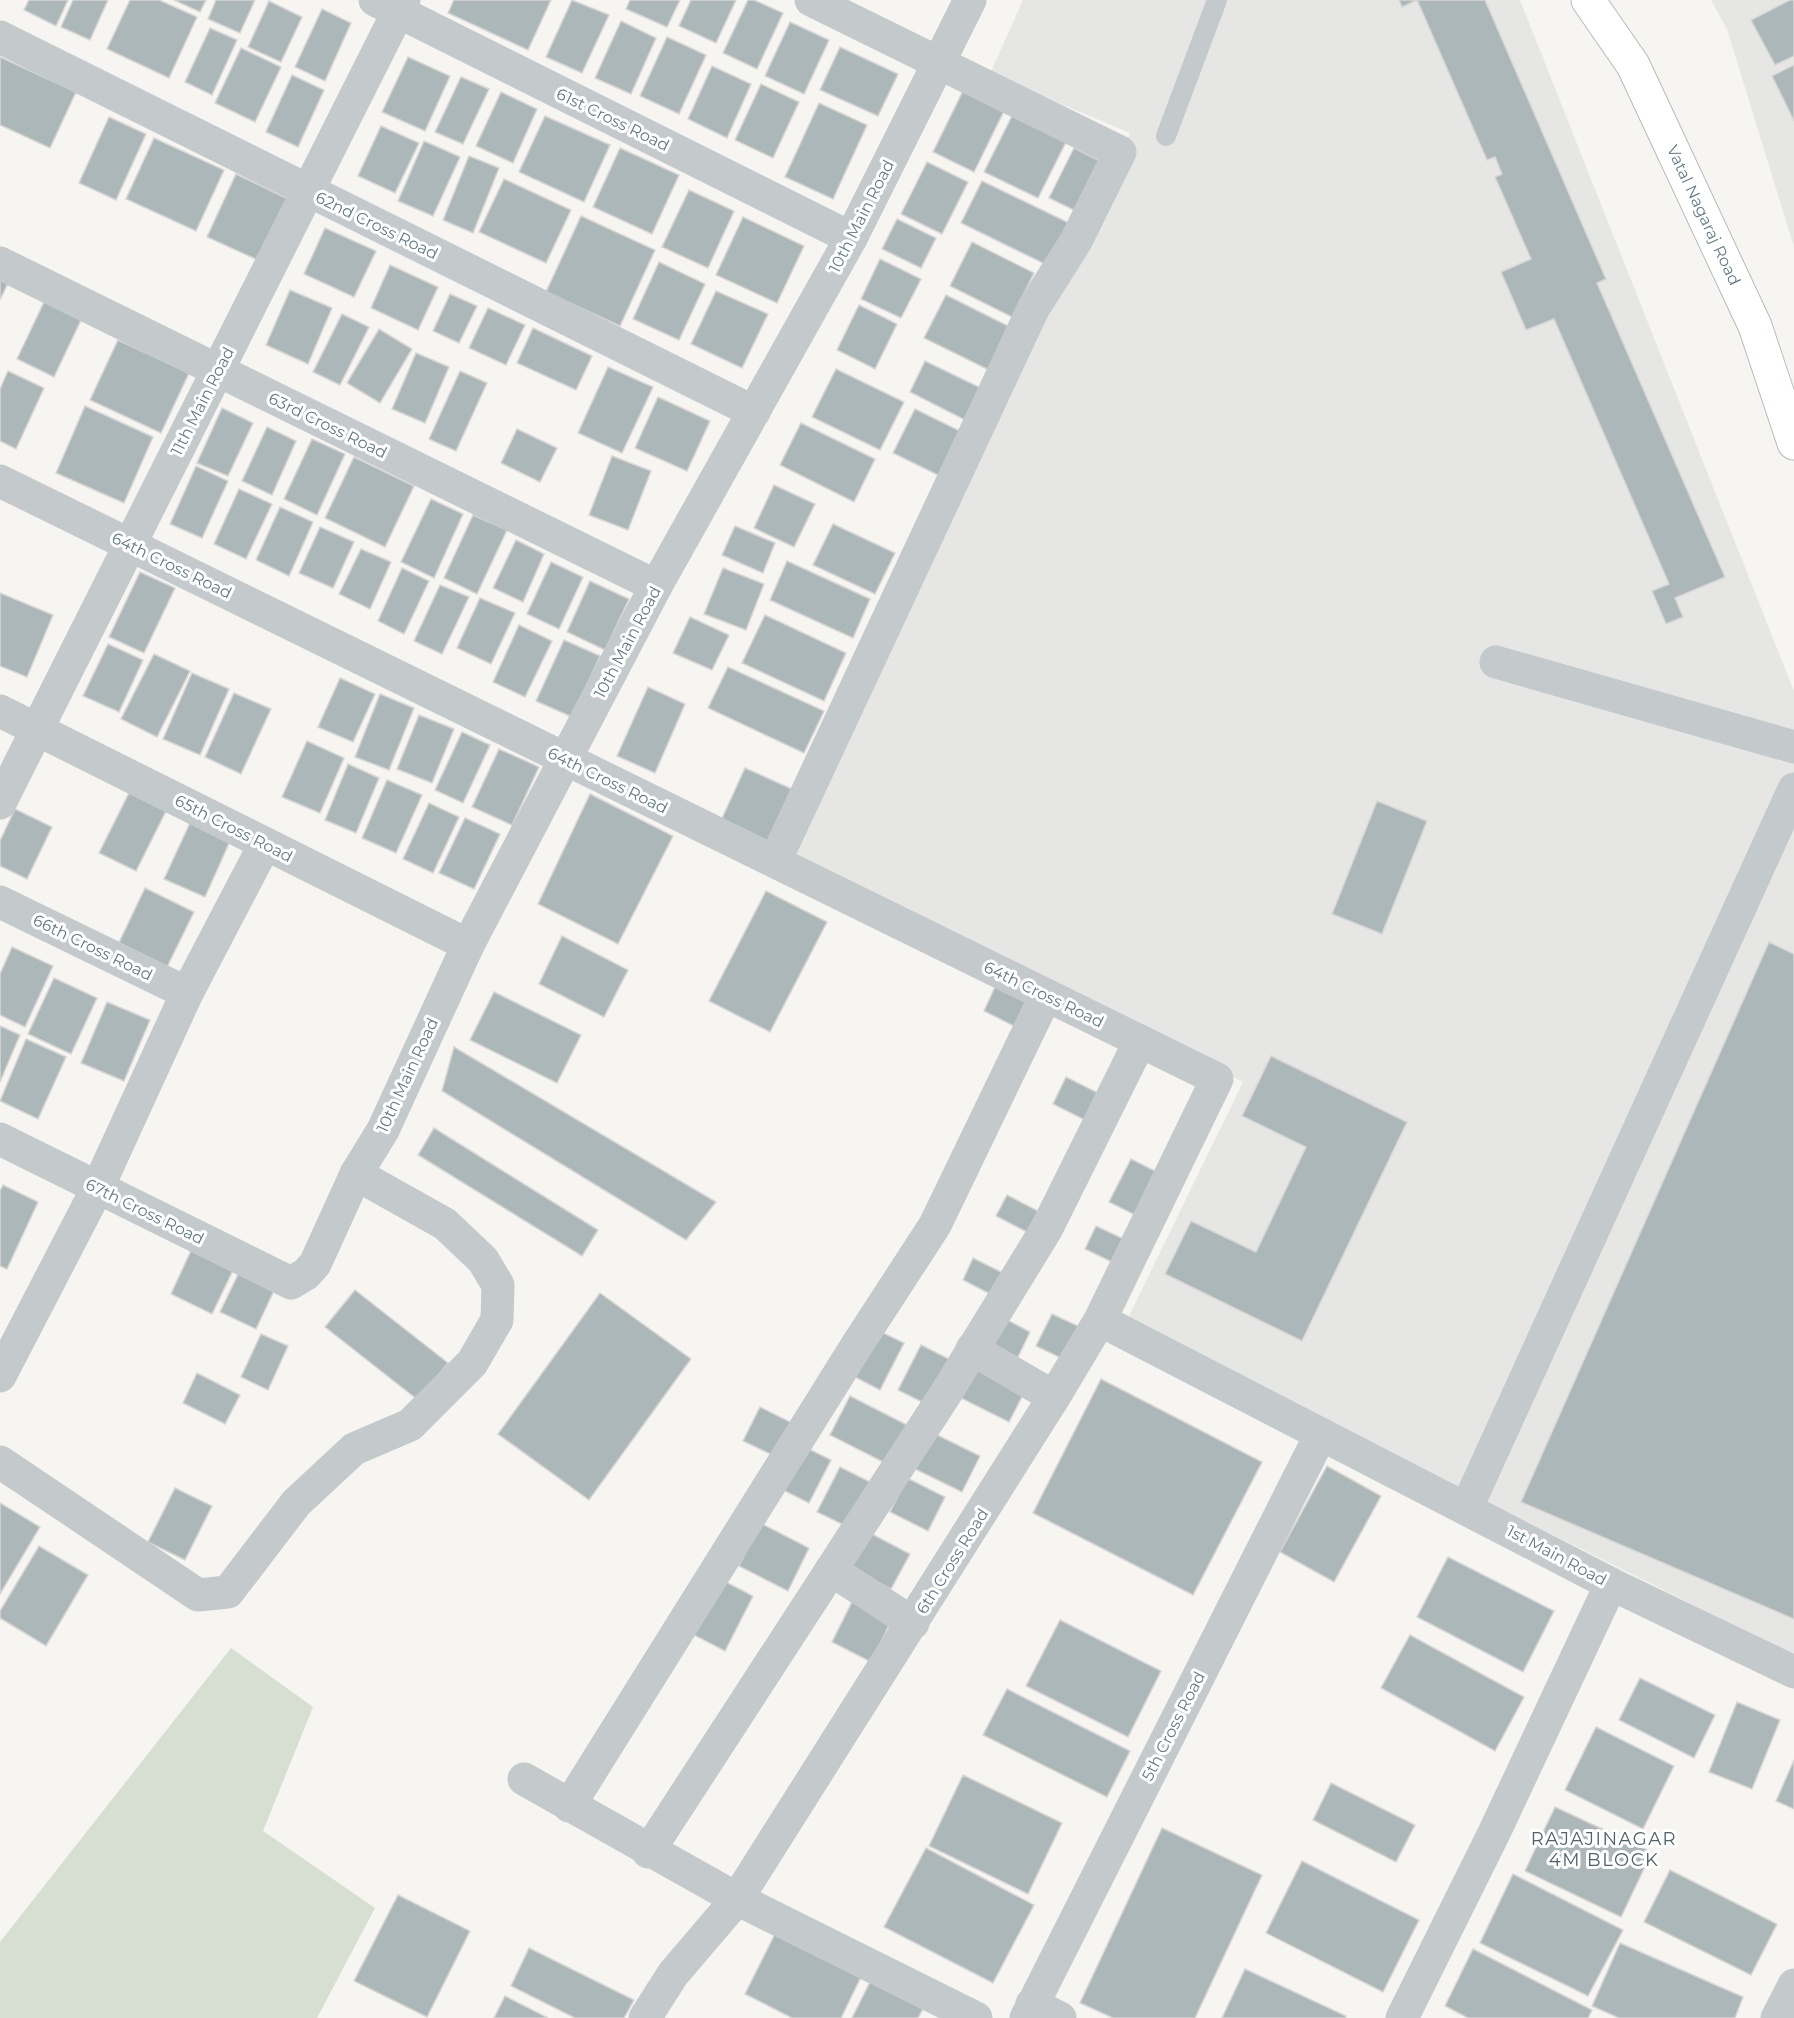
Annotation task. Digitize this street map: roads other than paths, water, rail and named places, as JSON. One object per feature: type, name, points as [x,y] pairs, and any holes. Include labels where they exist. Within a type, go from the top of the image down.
[{"type":"main road","name":"Vatal Nagaraj Road","points":[[1588,0],[1633,65],[1751,315],[1794,443]]},
{"type":"street","name":"10th Main Road","points":[[291,1283],[306,1274],[315,1264],[356,1174],[383,1130],[468,945],[656,586],[851,237],[970,0]]},
{"type":"street","name":"11th Main Road","points":[[0,803],[308,191],[392,4]]},
{"type":"street","name":"61st Cross Road","points":[[392,4],[851,237]]},
{"type":"street","points":[[775,861],[1033,309],[1076,241],[1120,152],[829,4]]},
{"type":"street","name":"62nd Cross Road","points":[[0,37],[754,412]]},
{"type":"street","name":"63rd Cross Road","points":[[0,263],[656,586]]},
{"type":"street","name":"64th Cross Road","points":[[0,481],[1217,1079]]},
{"type":"street","points":[[1496,662],[1794,747]]},
{"type":"street","name":"65th Cross Road","points":[[0,711],[468,945]]},
{"type":"street","points":[[1467,1508],[1794,789]]},
{"type":"street","points":[[3,1362],[98,1187],[187,993],[265,844]]},
{"type":"street","name":"66th Cross Road","points":[[0,902],[187,993]]},
{"type":"street","points":[[569,1806],[857,1345],[935,1225],[1046,995]]},
{"type":"street","points":[[648,1852],[831,1570],[1047,1228],[1140,1041]]},
{"type":"street","name":"6th Cross Road","points":[[645,2018],[673,1974],[737,1899],[913,1623],[1100,1320],[1217,1079]]},
{"type":"street","name":"67th Cross Road","points":[[0,1139],[291,1283]]},
{"type":"street","points":[[0,1462],[198,1595],[228,1592],[296,1503],[354,1449],[410,1425],[472,1363],[497,1320],[498,1285],[483,1260],[445,1224],[356,1174]]},
{"type":"street","name":"1st Main Road","points":[[1100,1320],[1611,1584],[1794,1672]]},
{"type":"street","points":[[972,1349],[1053,1397]]},
{"type":"street","name":"5th Cross Road","points":[[1039,2013],[1321,1434]]},
{"type":"street","points":[[831,1570],[913,1623]]},
{"type":"street","points":[[1402,2018],[1494,1833],[1611,1584]]},
{"type":"street","points":[[524,1779],[648,1852],[976,2018]]},
{"type":"street","points":[[1777,2018],[1794,1985]]},
{"type":"lane","points":[[1166,136],[1217,0]]},
{"type":"district","name":"RAJAJINAGAR 4M BLOCK","points":[[1604,1849]]}]
